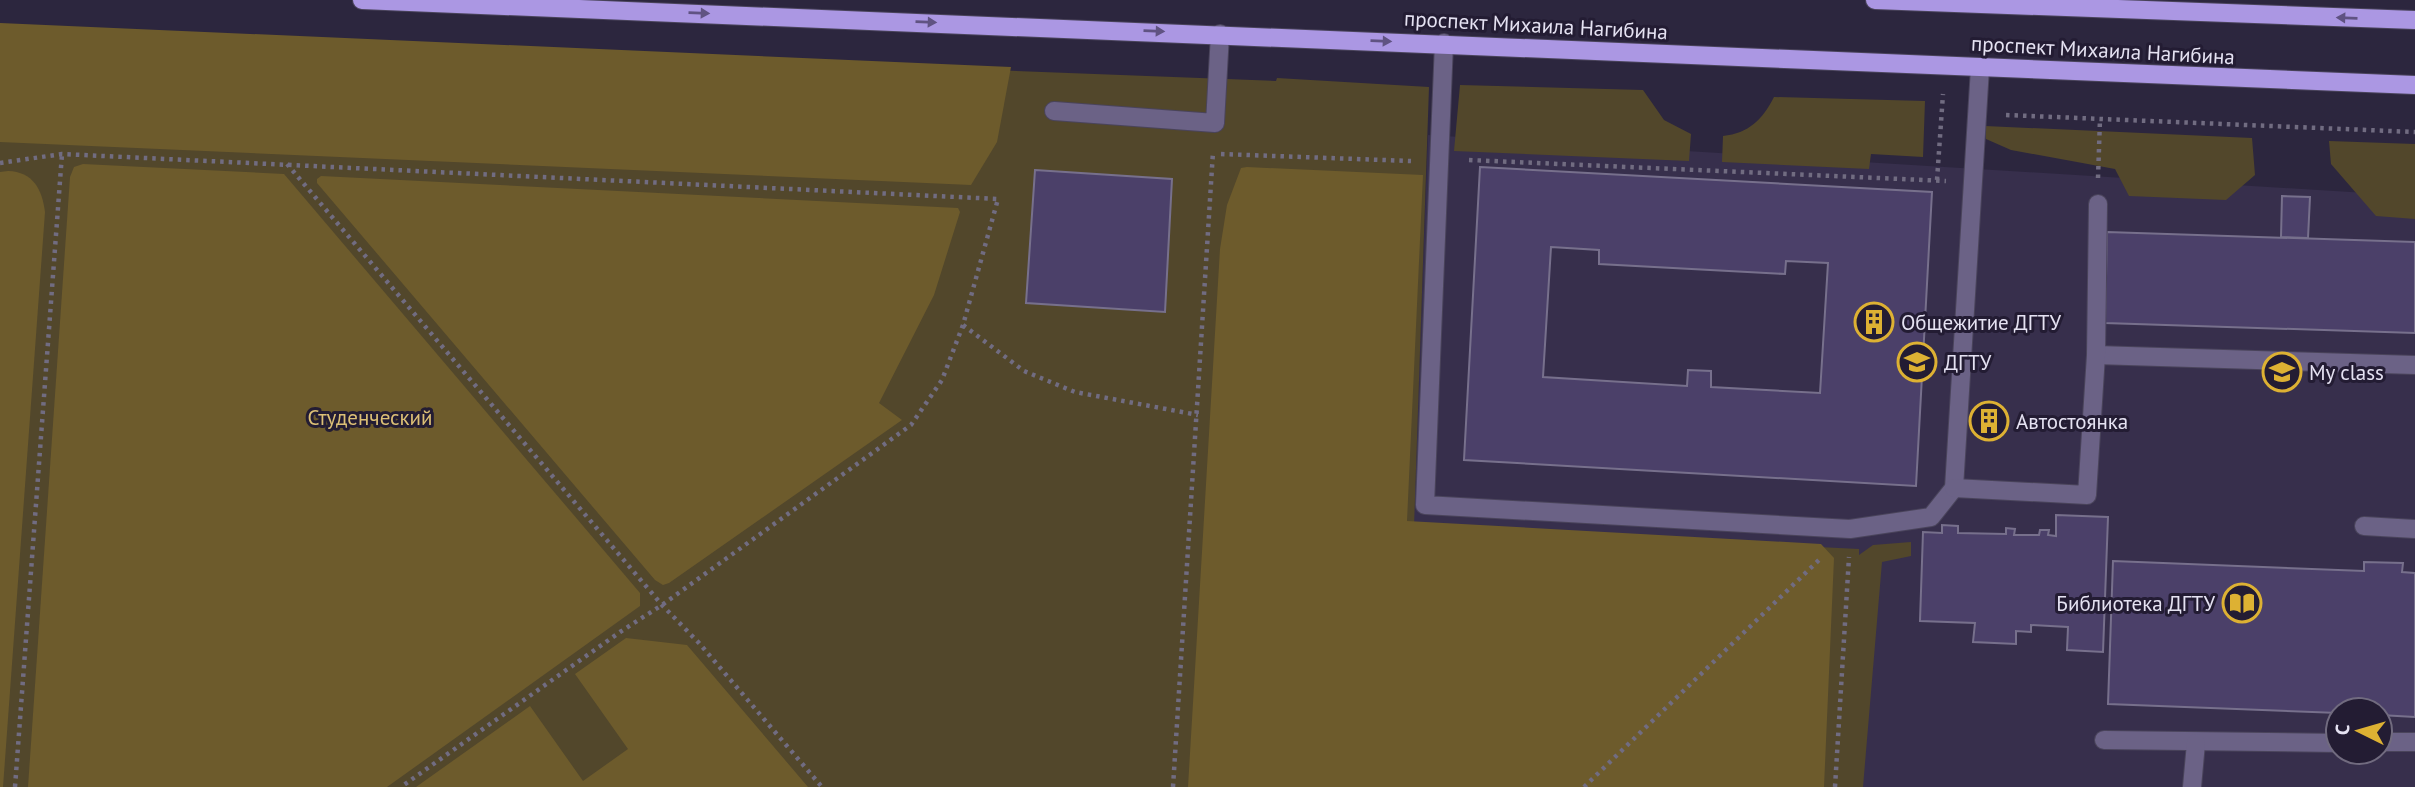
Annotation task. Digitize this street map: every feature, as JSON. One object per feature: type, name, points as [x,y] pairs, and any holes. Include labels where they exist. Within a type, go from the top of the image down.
[{"type":"main road","name":"проспект Михаила Нагибина","points":[[362,0],[2415,85]]},
{"type":"main road","name":"проспект Михаила Нагибина","points":[[1875,0],[2415,20]]},
{"type":"lane","points":[[1054,111],[1215,123],[1220,34]]},
{"type":"lane","points":[[1444,43],[1425,505],[1850,529],[1931,517],[1954,488],[1980,68]]},
{"type":"lane","points":[[1954,488],[2088,495],[2096,355],[2098,204]]},
{"type":"lane","points":[[2096,355],[2415,365]]},
{"type":"lane","points":[[2364,526],[2415,529]]},
{"type":"lane","points":[[2104,740],[2324,743]]},
{"type":"lane","points":[[2394,742],[2415,742]]},
{"type":"lane","points":[[2192,787],[2196,743]]},
{"type":"path","points":[[1934,90],[1944,91],[1937,180]]},
{"type":"path","points":[[1942,114],[2415,132]]},
{"type":"path","points":[[2098,204],[2100,119]]},
{"type":"path","points":[[1173,787],[1215,123]]},
{"type":"path","points":[[1213,153],[1416,161],[1439,159],[1973,181]]},
{"type":"path","points":[[0,163],[62,154],[998,199],[963,325],[942,380],[911,425],[662,605],[401,787]]},
{"type":"path","points":[[15,787],[62,154]]},
{"type":"path","points":[[286,164],[662,605],[699,643],[822,787]]},
{"type":"path","points":[[963,325],[1024,371],[1075,392],[1198,415]]},
{"type":"path","points":[[1584,787],[1850,529]]},
{"type":"path","points":[[1835,787],[1850,529]]},
{"type":"shaded area","name":"ДГТУ","points":[[1428,135],[2415,196],[2415,787],[1850,787],[1413,527]]},
{"type":"green space","points":[[0,23],[1011,67],[997,142],[971,185],[0,142]]},
{"type":"green space","name":"Студенческий","points":[[0,32],[1276,81],[1277,78],[1429,87],[1414,527],[1859,549],[1859,555],[1873,545],[1911,542],[1911,556],[1882,562],[1863,787],[0,787]]},
{"type":"green space","points":[[1460,85],[1643,90],[1664,120],[1691,134],[1689,161],[1454,151]]},
{"type":"green space","points":[[1774,97],[1925,101],[1923,157],[1871,154],[1869,169],[1722,162],[1723,136],[1740,132],[1754,124]]},
{"type":"green space","points":[[1985,126],[2252,138],[2255,175],[2226,200],[2129,196],[2115,169],[2011,150],[1986,139]]},
{"type":"green space","points":[[2329,141],[2415,144],[2415,219],[2376,216],[2331,164]]},
{"type":"green space","points":[[83,164],[284,174],[640,593],[640,606],[387,787],[28,787],[70,177],[74,167]]},
{"type":"green space","points":[[1241,168],[1423,175],[1407,521],[1821,544],[1834,558],[1824,787],[1188,787],[1220,249],[1227,205]]},
{"type":"green space","points":[[0,172],[24,175],[35,183],[45,212],[3,787],[0,787]]},
{"type":"green space","points":[[321,176],[958,208],[960,212],[934,295],[879,403],[902,420],[663,585],[655,580],[317,183]]},
{"type":"green space","points":[[626,638],[687,645],[808,787],[416,787],[530,706],[583,781],[628,749],[575,674]]},
{"type":"building","name":"Общежитие ДГТУ","points":[[1480,167],[1932,192],[1916,486],[1464,460]],"holes":[[[1551,247],[1599,250],[1599,264],[1785,274],[1786,261],[1828,263],[1820,393],[1711,387],[1711,371],[1688,370],[1687,386],[1543,377]]]},
{"type":"building","points":[[1035,170],[1172,179],[1165,312],[1026,303]]},
{"type":"building","points":[[2282,196],[2310,197],[2308,238],[2281,237]]},
{"type":"building","points":[[2107,232],[2415,242],[2415,333],[2105,323]]},
{"type":"building","name":"Автостоянка","points":[[1982,409],[1997,410],[1996,432],[1980,431]]},
{"type":"building","points":[[2056,515],[2108,517],[2103,652],[2067,650],[2068,627],[2031,625],[2031,632],[2016,631],[2016,644],[1973,642],[1975,623],[1920,621],[1923,532],[1942,533],[1942,525],[1958,526],[1958,533],[2006,534],[2006,528],[2015,529],[2014,535],[2039,535],[2040,530],[2049,530],[2048,535],[2056,536]]},
{"type":"building","points":[[2113,561],[2364,571],[2364,562],[2403,563],[2402,572],[2415,573],[2415,717],[2394,716],[2394,696],[2324,696],[2324,712],[2108,704]]},
{"type":"place","name":"Общежитие ДГТУ","points":[[1874,322]]},
{"type":"place","name":"ДГТУ","points":[[1917,362]]},
{"type":"place","name":"My class","points":[[2282,372]]},
{"type":"place","name":"Автостоянка","points":[[1989,421]]},
{"type":"place","name":"Библиотека ДГТУ","points":[[2242,603]]}]
